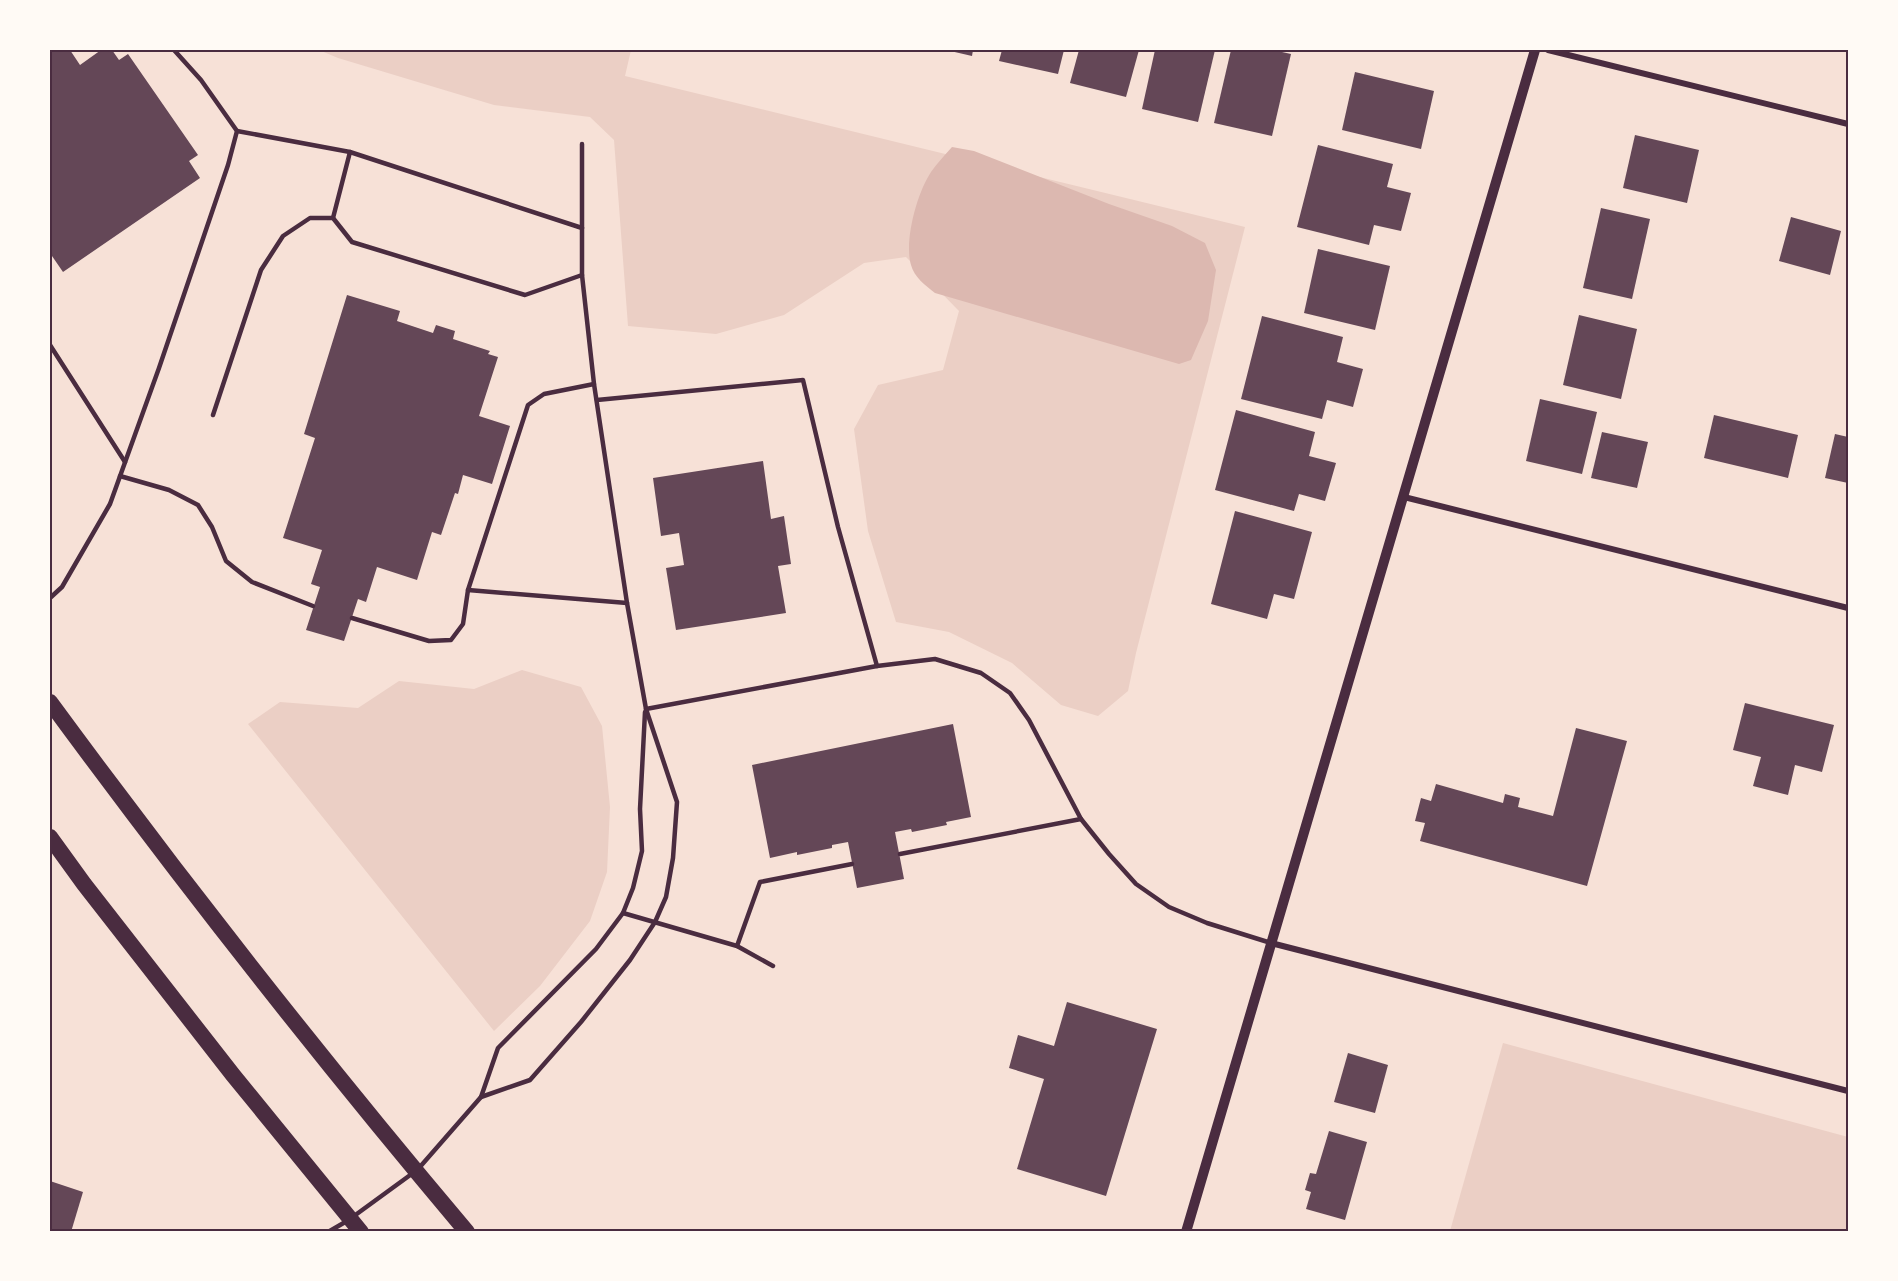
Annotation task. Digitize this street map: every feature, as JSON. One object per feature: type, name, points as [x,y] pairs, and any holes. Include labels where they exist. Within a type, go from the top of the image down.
[{"type":"highway","points":[[50,702],[146,833],[282,1006],[467,1232]]},
{"type":"highway","points":[[50,837],[233,1075],[356,1225]]},
{"type":"street","points":[[1186,1232],[1535,50]]},
{"type":"street","points":[[1548,50],[1848,124]]},
{"type":"street","points":[[1404,497],[1848,608]]},
{"type":"street","points":[[1271,943],[1848,1091]]},
{"type":"lane","points":[[174,50],[201,80],[237,131],[350,152],[582,228]]},
{"type":"lane","points":[[50,598],[62,587],[110,504],[159,369],[228,165],[237,131]]},
{"type":"lane","points":[[481,1097],[530,1080],[581,1022],[630,960],[655,922],[666,897],[673,858],[677,801],[646,709],[627,603],[594,384],[582,275],[582,144]]},
{"type":"lane","points":[[333,218],[350,152]]},
{"type":"lane","points":[[213,415],[261,270],[283,236],[310,218],[333,218]]},
{"type":"lane","points":[[333,218],[352,242],[525,295],[582,275]]},
{"type":"lane","points":[[50,345],[125,462]]},
{"type":"lane","points":[[597,400],[803,380],[838,528],[877,666]]},
{"type":"lane","points":[[352,618],[429,641],[451,640],[463,624],[468,590],[528,405],[544,394],[594,384]]},
{"type":"lane","points":[[120,476],[169,490],[198,505],[212,527],[226,561],[252,582],[313,606]]},
{"type":"lane","points":[[468,590],[627,603]]},
{"type":"lane","points":[[646,709],[877,666],[935,659],[981,673],[1010,693],[1029,720],[1082,819],[1136,884],[1168,908],[1271,943]]},
{"type":"lane","points":[[328,1232],[356,1225],[416,1171],[481,1097],[498,1048],[596,949],[623,913],[633,888],[642,850],[640,809],[646,709]]},
{"type":"lane","points":[[900,854],[1082,819]]},
{"type":"lane","points":[[737,946],[760,882],[852,864]]},
{"type":"lane","points":[[623,913],[737,946],[773,966]]},
{"type":"shaded area","points":[[319,50],[631,50],[625,76],[1245,227],[1128,691],[1098,716],[1061,705],[1012,663],[949,632],[896,622],[868,531],[854,429],[878,385],[943,370],[959,311],[906,257],[864,263],[784,315],[716,334],[628,326],[614,140],[590,117],[494,105],[338,58]]},
{"type":"shaded area","points":[[952,147],[974,151],[1172,226],[1205,243],[1216,270],[1208,321],[1191,360],[1179,364],[935,293],[924,284],[913,269],[909,255],[913,217],[921,192],[931,172]]},
{"type":"shaded area","points":[[522,670],[581,687],[602,726],[610,807],[607,872],[590,921],[540,986],[494,1031],[248,724],[280,702],[358,708],[399,681],[474,689]]},
{"type":"shaded area","points":[[1503,1043],[1848,1137],[1848,1231],[1450,1231]]},
{"type":"building","points":[[50,50],[70,50],[80,65],[101,50],[112,50],[119,60],[128,54],[198,155],[189,161],[200,178],[63,272],[52,256],[50,258]]},
{"type":"building","points":[[946,50],[973,50],[972,56]]},
{"type":"building","points":[[1002,50],[1064,50],[1058,74],[999,61]]},
{"type":"building","points":[[1079,50],[1139,50],[1126,97],[1070,83]]},
{"type":"building","points":[[1155,50],[1215,50],[1198,122],[1142,109]]},
{"type":"building","points":[[1231,50],[1273,50],[1291,54],[1272,136],[1214,123]]},
{"type":"building","points":[[1355,72],[1434,91],[1421,149],[1342,130]]},
{"type":"building","points":[[1635,135],[1699,150],[1687,203],[1623,188]]},
{"type":"building","points":[[1318,145],[1393,164],[1387,187],[1411,193],[1401,231],[1374,225],[1369,245],[1297,227]]},
{"type":"building","points":[[1601,208],[1650,219],[1632,299],[1583,288]]},
{"type":"building","points":[[1791,217],[1841,231],[1830,275],[1779,261]]},
{"type":"building","points":[[1318,249],[1390,266],[1375,330],[1304,313]]},
{"type":"building","points":[[347,295],[400,311],[397,321],[433,333],[436,325],[455,331],[453,339],[490,351],[488,354],[498,357],[479,416],[510,426],[492,484],[463,475],[458,494],[455,493],[441,535],[432,532],[417,580],[377,567],[366,602],[358,599],[344,641],[306,630],[320,587],[311,584],[322,550],[283,538],[315,438],[304,434]]},
{"type":"building","points":[[1579,315],[1637,329],[1621,399],[1563,385]]},
{"type":"building","points":[[1262,316],[1343,337],[1337,362],[1363,369],[1353,407],[1327,400],[1322,419],[1241,399]]},
{"type":"building","points":[[1540,399],[1597,412],[1582,474],[1526,461]]},
{"type":"building","points":[[1236,410],[1315,432],[1309,456],[1336,463],[1325,501],[1299,494],[1294,511],[1215,490]]},
{"type":"building","points":[[1714,415],[1798,435],[1788,478],[1704,458]]},
{"type":"building","points":[[1602,432],[1648,442],[1637,488],[1591,478]]},
{"type":"building","points":[[1835,434],[1848,437],[1848,483],[1825,478]]},
{"type":"building","points":[[763,461],[771,519],[784,516],[791,564],[778,566],[786,613],[676,630],[666,568],[684,565],[679,533],[661,536],[653,478]]},
{"type":"building","points":[[1235,511],[1312,532],[1294,599],[1274,594],[1267,619],[1211,604]]},
{"type":"building","points":[[1745,703],[1834,725],[1822,772],[1795,765],[1788,795],[1753,786],[1761,757],[1733,750]]},
{"type":"building","points":[[953,724],[971,817],[946,822],[947,825],[912,832],[911,829],[895,832],[904,879],[857,888],[848,842],[832,845],[832,848],[770,858],[752,765]]},
{"type":"building","points":[[1576,728],[1627,741],[1587,886],[1420,841],[1425,823],[1415,821],[1421,798],[1431,801],[1436,784],[1503,803],[1505,794],[1520,798],[1518,807],[1553,816]]},
{"type":"building","points":[[1067,1002],[1157,1029],[1106,1196],[1017,1169],[1044,1079],[1009,1068],[1018,1035],[1054,1046]]},
{"type":"building","points":[[1348,1053],[1388,1065],[1375,1113],[1334,1102]]},
{"type":"building","points":[[1329,1131],[1367,1142],[1345,1220],[1306,1209],[1311,1192],[1305,1190],[1310,1173],[1316,1174]]},
{"type":"building","points":[[50,1181],[83,1192],[71,1232],[50,1232]]}]
